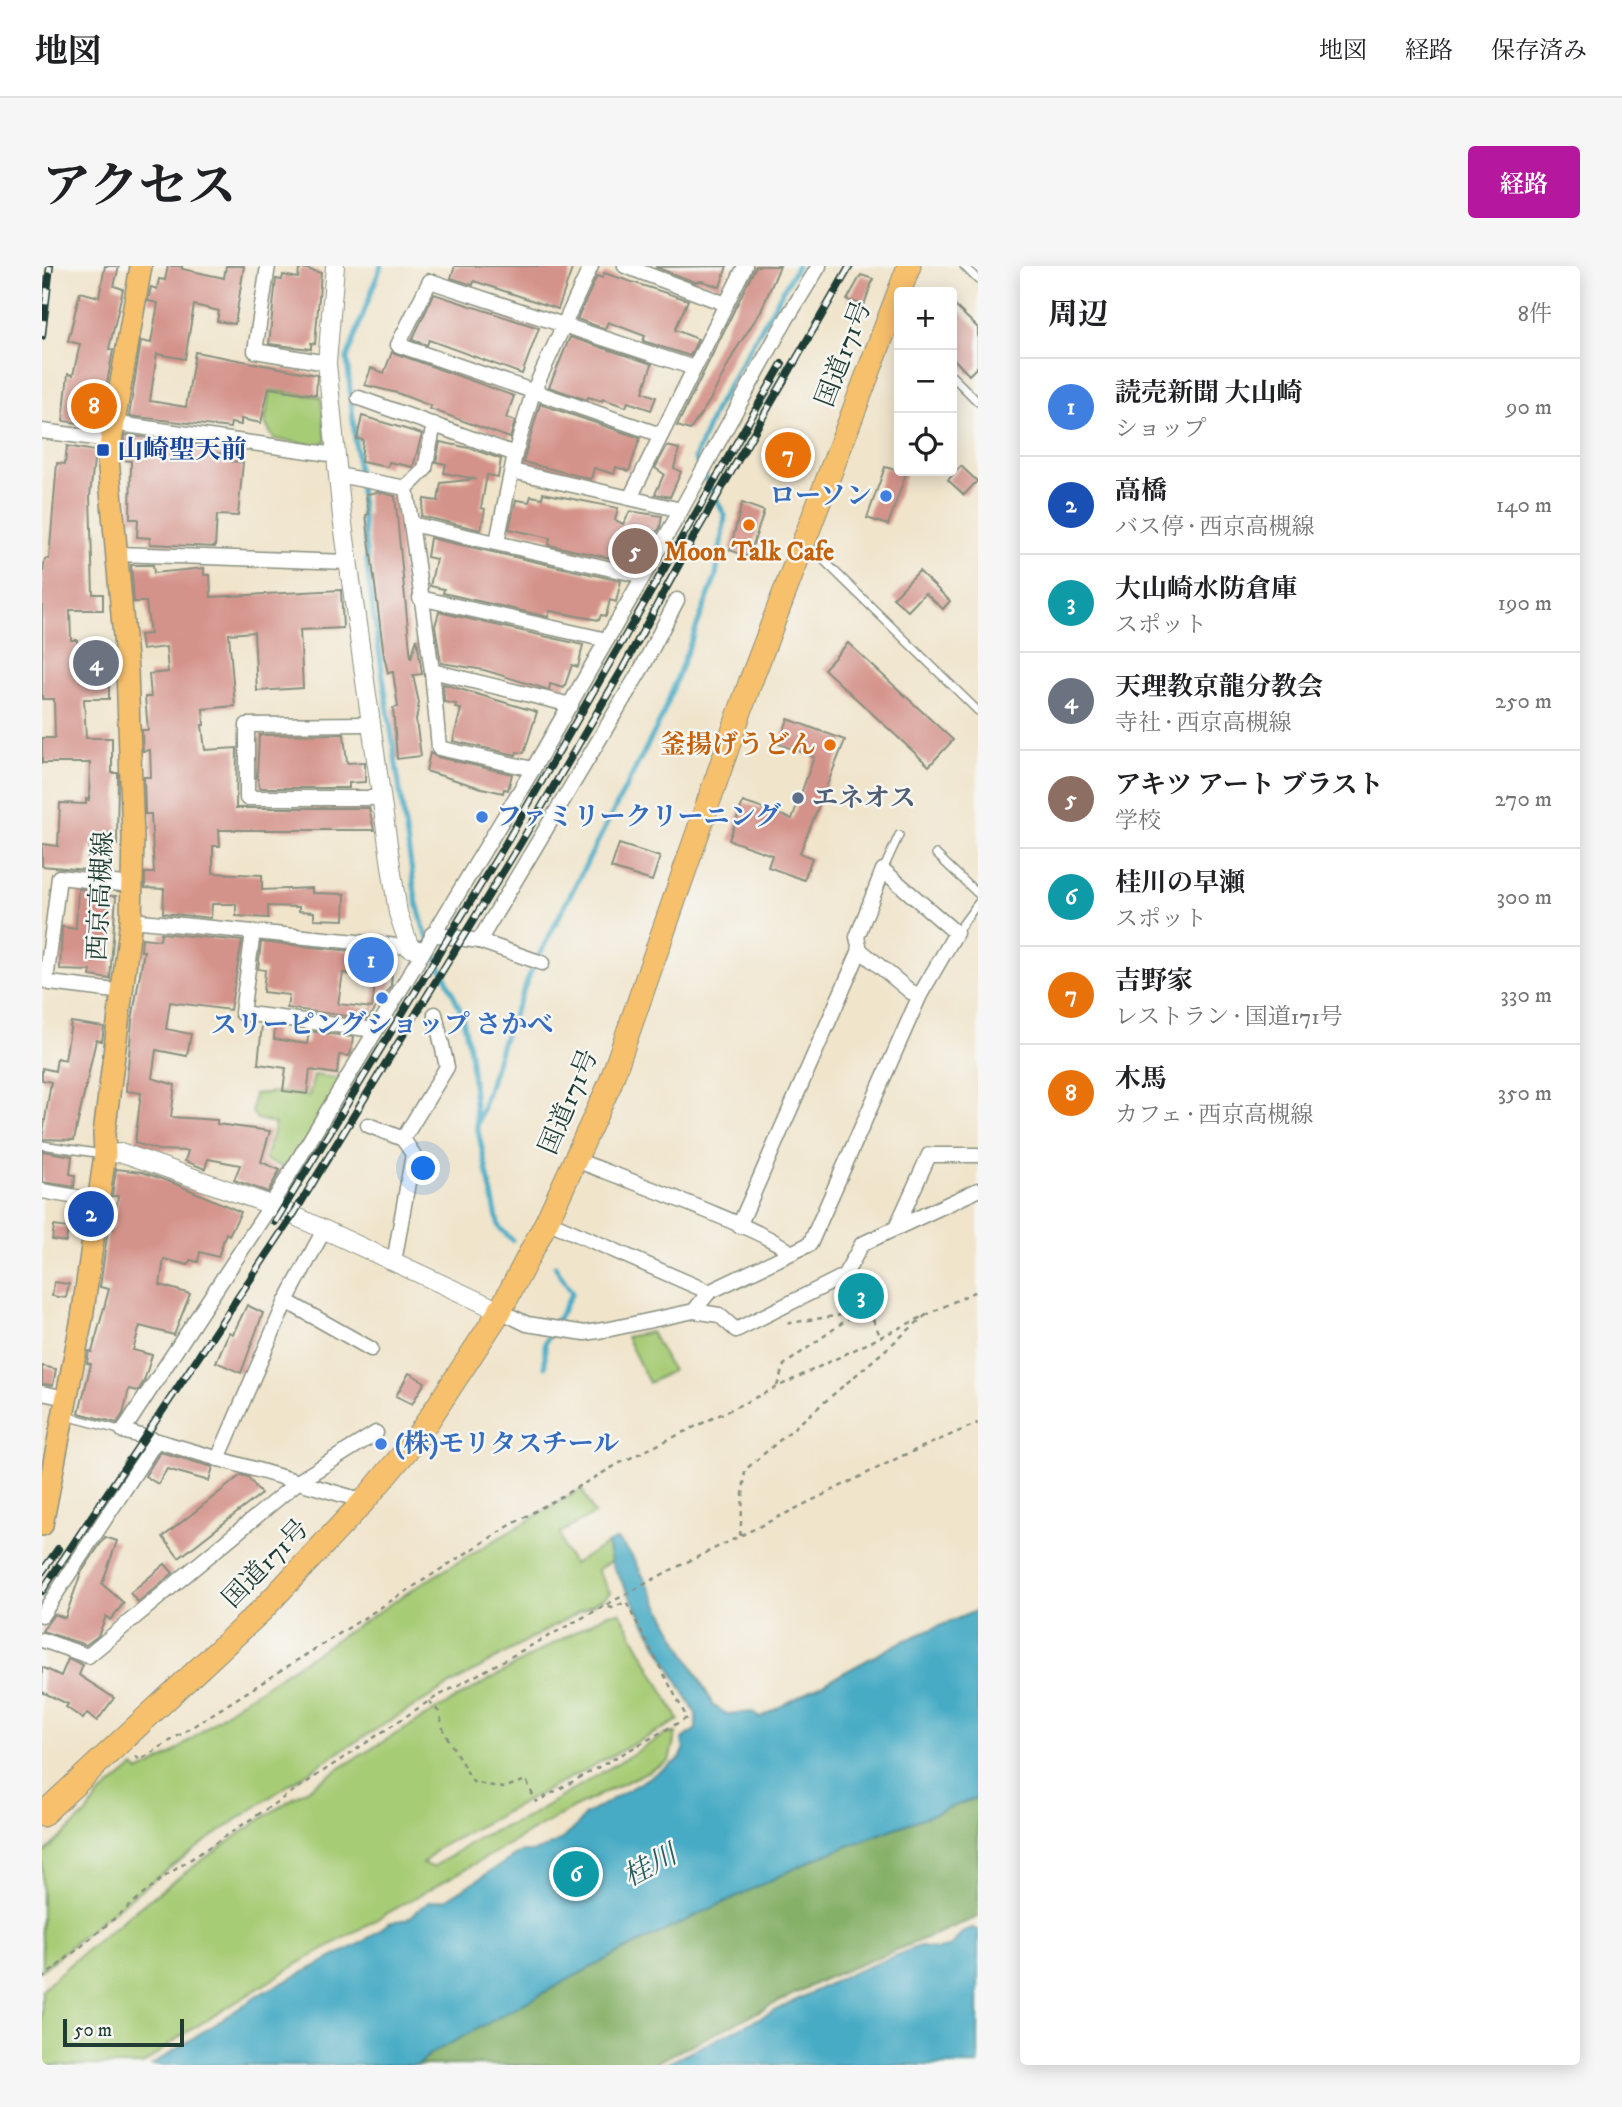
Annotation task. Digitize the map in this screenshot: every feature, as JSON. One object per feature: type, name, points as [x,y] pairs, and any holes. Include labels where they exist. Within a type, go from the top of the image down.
[{"type":"highway","name":"国道171号","points":[[42,1815],[262,1610],[364,1501],[416,1439],[500,1311],[547,1222],[610,1084],[802,540],[886,338],[909,266]]},
{"type":"main road","name":"西京高槻線","points":[[42,1525],[99,1201],[105,1154],[104,1134],[131,920],[131,741],[117,554],[108,475],[111,431],[141,266]]},
{"type":"street","points":[[268,266],[255,351],[327,363]]},
{"type":"street","points":[[335,266],[327,363],[336,455],[351,478],[348,562],[398,914],[417,948]]},
{"type":"street","points":[[437,266],[398,345],[661,435]]},
{"type":"street","points":[[498,542],[515,454],[533,392],[590,266]]},
{"type":"street","points":[[625,266],[726,304]]},
{"type":"street","points":[[630,498],[745,266]]},
{"type":"street","points":[[364,1501],[123,1431],[271,1205],[375,1030],[417,948],[432,934],[533,769],[681,510],[783,323],[819,266]]},
{"type":"street","points":[[430,281],[694,368]]},
{"type":"street","points":[[359,398],[515,454]]},
{"type":"street","points":[[406,488],[425,469],[434,424]]},
{"type":"street","points":[[42,431],[111,431],[336,455]]},
{"type":"street","points":[[512,471],[681,510]]},
{"type":"street","points":[[351,478],[406,488]]},
{"type":"street","points":[[406,488],[432,671],[439,748],[533,769]]},
{"type":"street","points":[[411,524],[643,576]]},
{"type":"street","points":[[117,554],[348,562]]},
{"type":"street","points":[[420,598],[607,640]]},
{"type":"street","points":[[479,941],[643,666],[677,600]]},
{"type":"street","points":[[432,671],[571,705]]},
{"type":"street","points":[[371,724],[247,724],[247,799],[381,798]]},
{"type":"street","points":[[694,1311],[709,1292],[810,1244],[920,995],[956,933],[883,870],[857,937],[860,950],[739,1226]]},
{"type":"street","points":[[123,992],[44,980],[59,877],[132,885]]},
{"type":"street","points":[[131,920],[417,948]]},
{"type":"street","points":[[253,932],[242,1013],[375,1030]]},
{"type":"street","points":[[432,934],[479,941],[542,963]]},
{"type":"street","points":[[860,950],[911,992],[920,995]]},
{"type":"street","points":[[403,1139],[447,1067],[435,1014]]},
{"type":"street","points":[[368,1125],[403,1139],[413,1154],[394,1262]]},
{"type":"street","points":[[105,1154],[123,1153],[271,1205],[527,1324],[585,1333],[694,1311],[719,1315],[736,1330],[844,1276],[862,1244],[978,1190]]},
{"type":"street","points":[[897,1228],[929,1155],[978,1155]]},
{"type":"street","points":[[576,1160],[783,1245],[789,1252]]},
{"type":"street","points":[[42,1191],[99,1201]]},
{"type":"street","points":[[547,1222],[709,1292]]},
{"type":"street","points":[[218,1459],[286,1301],[324,1230]]},
{"type":"street","points":[[286,1301],[371,1349]]},
{"type":"street","points":[[42,1393],[65,1406]]},
{"type":"street","points":[[42,1640],[88,1656],[299,1481],[376,1433]]},
{"type":"street","points":[[42,1615],[156,1441]]},
{"type":"lane","points":[[964,266],[978,281]]},
{"type":"lane","points":[[957,381],[978,402]]},
{"type":"lane","points":[[802,540],[978,710]]},
{"type":"lane","points":[[883,870],[899,835]]},
{"type":"lane","points":[[936,855],[978,894]]},
{"type":"lane","points":[[956,933],[978,903]]},
{"type":"lane","points":[[42,1145],[105,1154]]},
{"type":"lane","points":[[65,1406],[123,1431]]},
{"type":"path","points":[[118,1744],[140,1760],[509,1527],[620,1463],[978,1290]]},
{"type":"path","points":[[777,1386],[784,1365],[849,1318],[870,1312],[880,1336]]},
{"type":"path","points":[[740,1536],[745,1470],[930,1312]]},
{"type":"path","points":[[781,1325],[841,1315],[849,1318]]},
{"type":"path","points":[[42,1979],[164,1877],[429,1701],[665,1573],[902,1456],[978,1423]]},
{"type":"path","points":[[429,1701],[439,1712],[444,1732],[473,1782],[503,1788],[526,1780],[536,1802],[584,1777],[687,1718],[626,1602],[612,1608],[606,1606]]},
{"type":"green space","points":[[270,390],[321,397],[326,440],[320,446],[274,439],[265,423]]},
{"type":"green space","points":[[314,1075],[344,1079],[290,1170],[265,1160],[275,1124],[257,1119],[252,1112],[254,1094],[278,1092],[309,1096]]},
{"type":"green space","points":[[651,1332],[672,1371],[649,1383],[626,1337]]},
{"type":"green space","points":[[582,1489],[594,1514],[560,1533],[564,1549],[573,1564],[607,1544],[611,1561],[597,1570],[610,1592],[604,1598],[457,1681],[313,1769],[174,1865],[42,1970],[42,1855],[86,1814],[99,1796],[134,1767],[139,1772],[171,1755],[237,1704],[421,1584]]},
{"type":"green space","points":[[620,1612],[679,1720],[438,1848],[423,1864],[433,1867],[482,1836],[526,1818],[666,1734],[676,1733],[669,1761],[575,1807],[296,1965],[181,2036],[142,2065],[42,2065],[42,1989],[106,1933],[173,1881],[313,1785],[532,1655],[607,1614]]},
{"type":"green space","points":[[978,1797],[978,1917],[824,1979],[651,2065],[417,2065],[434,2052],[614,1955],[819,1857]]},
{"type":"water","name":"桂川","points":[[617,1539],[632,1556],[714,1706],[727,1714],[753,1712],[759,1718],[901,1642],[978,1610],[978,1797],[819,1857],[614,1955],[434,2052],[417,2065],[152,2065],[262,1993],[361,1943],[389,1923],[407,1919],[429,1902],[447,1899],[521,1852],[539,1850],[557,1842],[584,1816],[680,1759],[684,1750],[682,1740],[696,1729],[696,1714],[612,1564],[607,1544]]},
{"type":"water","points":[[972,1928],[978,1930],[978,2065],[664,2065],[845,1976],[919,1946],[936,1950],[951,1946],[963,1931]]},
{"type":"building","points":[[105,266],[119,266],[114,286],[123,289],[109,349],[113,350],[106,390],[104,397],[100,396],[95,425],[63,421],[68,374],[73,375],[80,344],[68,341],[80,292],[99,297]]},
{"type":"building","points":[[168,266],[182,266],[182,269],[224,278],[226,266],[244,266],[235,324],[217,321],[219,311],[194,305],[185,359],[157,354],[150,401],[186,407],[195,352],[317,375],[316,395],[269,388],[261,423],[241,419],[241,425],[231,423],[230,428],[129,416],[141,341],[151,343],[158,303],[148,301],[151,287],[157,289],[159,279],[165,280]]},
{"type":"building","points":[[455,266],[573,266],[558,309],[474,281],[473,285],[451,278]]},
{"type":"building","points":[[727,266],[720,287],[702,281],[695,282],[655,267]]},
{"type":"building","points":[[756,266],[780,266],[761,311],[690,430],[677,426]]},
{"type":"building","points":[[303,268],[321,273],[315,344],[311,343],[311,349],[269,344],[276,279],[282,280],[283,275],[298,278],[299,270]]},
{"type":"building","points":[[604,273],[688,300],[675,330],[698,339],[690,356],[643,341],[645,336],[608,322],[605,329],[577,319],[597,276],[602,278]]},
{"type":"building","points":[[861,275],[873,279],[864,305],[847,300]]},
{"type":"building","points":[[434,294],[539,328],[522,374],[429,340],[427,345],[412,340]]},
{"type":"building","points":[[957,308],[978,328],[978,366],[969,375],[957,362]]},
{"type":"building","points":[[570,337],[652,364],[643,392],[656,397],[651,410],[628,402],[626,407],[603,399],[602,401],[588,397],[587,400],[549,387]]},
{"type":"building","points":[[392,352],[514,396],[506,418],[515,421],[510,438],[430,409],[431,406],[397,393],[365,385],[371,368],[384,373]]},
{"type":"building","points":[[540,404],[640,438],[629,471],[616,467],[614,474],[594,468],[591,479],[523,462]]},
{"type":"building","points":[[362,416],[422,434],[413,467],[389,462],[388,467],[361,462],[363,440],[357,439]]},
{"type":"building","points":[[125,435],[149,438],[148,445],[179,449],[181,443],[207,446],[206,452],[230,455],[230,461],[243,462],[238,516],[217,515],[215,547],[150,544],[150,538],[137,537],[138,519],[130,519],[131,461],[121,460]]},
{"type":"building","points":[[440,442],[501,459],[498,477],[487,475],[481,508],[485,509],[481,530],[421,516],[424,499],[438,501],[441,483],[476,479],[444,473],[446,464],[436,462]]},
{"type":"building","points":[[773,442],[808,453],[803,468],[768,457]]},
{"type":"building","points":[[67,446],[95,451],[90,496],[93,594],[103,594],[103,610],[70,610],[71,640],[77,640],[77,646],[109,647],[109,699],[84,699],[86,738],[112,738],[112,773],[118,773],[117,845],[96,843],[96,847],[90,846],[86,870],[42,866],[42,844],[58,846],[60,803],[86,804],[86,799],[89,800],[90,763],[42,763],[42,738],[55,738],[54,699],[42,699],[42,577],[45,559],[49,559],[57,463],[65,464]]},
{"type":"building","points":[[667,446],[679,449],[674,468],[681,472],[670,497],[655,494],[664,474],[655,468]]},
{"type":"building","points":[[961,466],[977,481],[964,495],[948,480],[952,476],[957,476],[957,470]]},
{"type":"building","name":"ローソン","points":[[885,467],[894,470],[894,476],[905,476],[888,525],[867,518]]},
{"type":"building","points":[[378,492],[395,496],[411,659],[417,638],[422,674],[413,675],[419,703],[416,720],[421,756],[397,759],[393,708],[398,707],[393,672],[388,673],[384,656],[366,515],[369,514],[366,494]]},
{"type":"building","points":[[543,493],[618,508],[615,520],[623,524],[630,511],[662,516],[660,528],[657,532],[648,530],[639,564],[549,545],[550,538],[509,529],[516,500],[529,502],[531,496],[542,498]]},
{"type":"building","points":[[742,503],[764,511],[749,557],[730,550]]},
{"type":"building","points":[[430,538],[621,581],[616,602],[610,600],[606,616],[601,615],[599,620],[550,611],[548,617],[443,593],[444,589],[430,586],[436,559],[427,557]]},
{"type":"building","points":[[131,565],[153,565],[154,573],[204,568],[204,575],[210,575],[211,597],[341,590],[343,628],[300,630],[303,688],[257,691],[254,632],[229,634],[235,706],[203,709],[202,725],[205,750],[237,748],[236,808],[369,808],[374,830],[219,830],[220,846],[213,846],[213,873],[262,875],[262,890],[312,888],[312,893],[345,894],[344,920],[314,919],[314,912],[299,911],[299,907],[268,906],[268,918],[236,916],[236,904],[212,904],[211,918],[163,913],[164,889],[145,888],[145,873],[154,873],[151,814],[145,814],[144,777],[151,777],[150,750],[143,751],[142,730],[148,730],[145,697],[151,697],[149,674],[168,672],[166,647],[142,650],[140,635],[150,634],[146,602],[134,602]]},
{"type":"building","points":[[919,571],[950,601],[943,609],[925,593],[908,611],[893,598]]},
{"type":"building","points":[[439,612],[583,645],[578,667],[572,665],[564,688],[550,684],[549,690],[484,670],[441,663],[435,626]]},
{"type":"building","points":[[848,643],[953,740],[929,766],[824,669]]},
{"type":"building","points":[[443,684],[537,712],[524,753],[517,752],[516,755],[453,741],[461,709],[455,708],[456,704],[444,702]]},
{"type":"building","points":[[788,719],[845,740],[800,853],[812,858],[804,880],[768,867],[772,855],[729,840],[743,802],[792,819],[814,757],[779,744]]},
{"type":"building","points":[[344,734],[347,763],[365,762],[365,782],[349,783],[349,788],[260,788],[257,777],[259,735]]},
{"type":"building","points":[[430,753],[437,757],[512,774],[508,790],[504,789],[503,793],[426,771]]},
{"type":"building","points":[[619,844],[660,857],[652,881],[611,868]]},
{"type":"building","points":[[78,889],[93,890],[93,895],[116,896],[110,979],[90,976],[91,971],[60,970],[62,927],[76,929]]},
{"type":"building","points":[[161,933],[242,941],[230,1010],[170,1002],[166,1029],[191,1034],[187,1056],[156,1050],[152,1078],[175,1085],[171,1117],[217,1120],[217,1124],[270,1131],[261,1162],[280,1170],[268,1192],[234,1180],[240,1165],[208,1159],[205,1169],[185,1161],[188,1151],[158,1150],[135,1143],[141,1093],[126,1091],[132,1020],[144,951],[141,951],[142,938],[160,940]]},
{"type":"building","points":[[261,942],[393,955],[391,987],[368,1019],[287,1008],[289,995],[263,992],[265,970],[258,969]],"holes":[[[343,973],[376,977],[372,1008],[338,1004]]]},
{"type":"building","points":[[71,1022],[104,1027],[102,1041],[96,1040],[74,1140],[42,1139],[51,1082],[42,1080],[42,1068],[55,1071],[57,1058],[65,1060]]},
{"type":"building","points":[[262,1025],[275,1027],[274,1039],[307,1044],[309,1031],[353,1037],[351,1052],[349,1056],[339,1055],[337,1074],[310,1070],[307,1094],[283,1091],[286,1068],[258,1064]]},
{"type":"building","points":[[42,1151],[72,1156],[70,1174],[75,1175],[74,1187],[42,1182]]},
{"type":"building","points":[[116,1169],[142,1172],[241,1212],[229,1235],[226,1233],[218,1257],[200,1252],[198,1262],[190,1260],[188,1265],[164,1259],[160,1285],[190,1294],[174,1335],[140,1326],[133,1350],[152,1355],[138,1391],[129,1389],[123,1414],[117,1423],[79,1413],[91,1364],[87,1363],[89,1351],[92,1352],[109,1289],[100,1287],[108,1229],[113,1229],[118,1196],[112,1196]]},
{"type":"building","points":[[54,1226],[68,1228],[66,1242],[52,1240]]},
{"type":"building","points":[[54,1282],[69,1284],[66,1298],[52,1296]]},
{"type":"building","points":[[247,1305],[263,1313],[241,1373],[216,1362],[229,1332],[233,1334]]},
{"type":"building","points":[[42,1366],[56,1369],[53,1385],[42,1384]]},
{"type":"building","points":[[409,1373],[425,1382],[412,1404],[396,1396]]},
{"type":"building","points":[[160,1452],[213,1467],[209,1481],[167,1469],[158,1484],[145,1476]]},
{"type":"building","points":[[241,1475],[248,1477],[261,1494],[179,1558],[163,1537]]},
{"type":"building","points":[[105,1537],[117,1541],[102,1584],[124,1603],[110,1620],[106,1616],[98,1636],[86,1645],[42,1631],[54,1614],[65,1618],[81,1573]]},
{"type":"building","points":[[165,1564],[173,1573],[138,1602],[130,1593]]},
{"type":"building","points":[[68,1659],[83,1665],[79,1675],[114,1698],[97,1721],[87,1713],[83,1719],[66,1707],[68,1704],[42,1692],[42,1667],[61,1676]]},
{"type":"waterway","points":[[381,266],[347,358],[369,582],[416,899],[424,929],[462,1014],[470,1051],[477,1126],[499,1227],[512,1240]]},
{"type":"waterway","points":[[478,1123],[502,1043],[532,969],[662,717],[716,576],[725,516],[695,458],[715,409],[797,266]]},
{"type":"waterway","points":[[545,1367],[545,1343],[572,1293],[555,1266]]},
{"type":"railway","points":[[42,336],[50,266]]},
{"type":"railway","points":[[42,1591],[295,1212],[521,842],[622,670],[697,531],[850,266]]},
{"type":"railway","points":[[275,1222],[506,843],[782,364]]},
{"type":"railway","points":[[42,1572],[58,1549]]},
{"type":"place","name":"木馬","points":[[94,406]]},
{"type":"place","name":"山崎聖天前","points":[[103,450]]},
{"type":"place","name":"吉野家","points":[[788,455]]},
{"type":"place","name":"ローソン","points":[[886,496]]},
{"type":"place","name":"Moon Talk Cafe","points":[[749,525]]},
{"type":"place","name":"アキツ アート ブラスト","points":[[635,551]]},
{"type":"place","name":"天理教京龍分教会","points":[[96,663]]},
{"type":"place","name":"釜揚げうどん","points":[[830,745]]},
{"type":"place","name":"エネオス","points":[[798,798]]},
{"type":"place","name":"ファミリークリーニング","points":[[482,817]]},
{"type":"place","name":"読売新聞 大山崎","points":[[371,960]]},
{"type":"place","name":"スリーピングショップ さかべ","points":[[382,998]]},
{"type":"place","name":"高橋","points":[[91,1214]]},
{"type":"place","name":"大山崎水防倉庫","points":[[861,1296]]},
{"type":"place","name":"(株)モリタスチール","points":[[381,1444]]},
{"type":"place","name":"桂川の早瀬","points":[[576,1874]]}]
